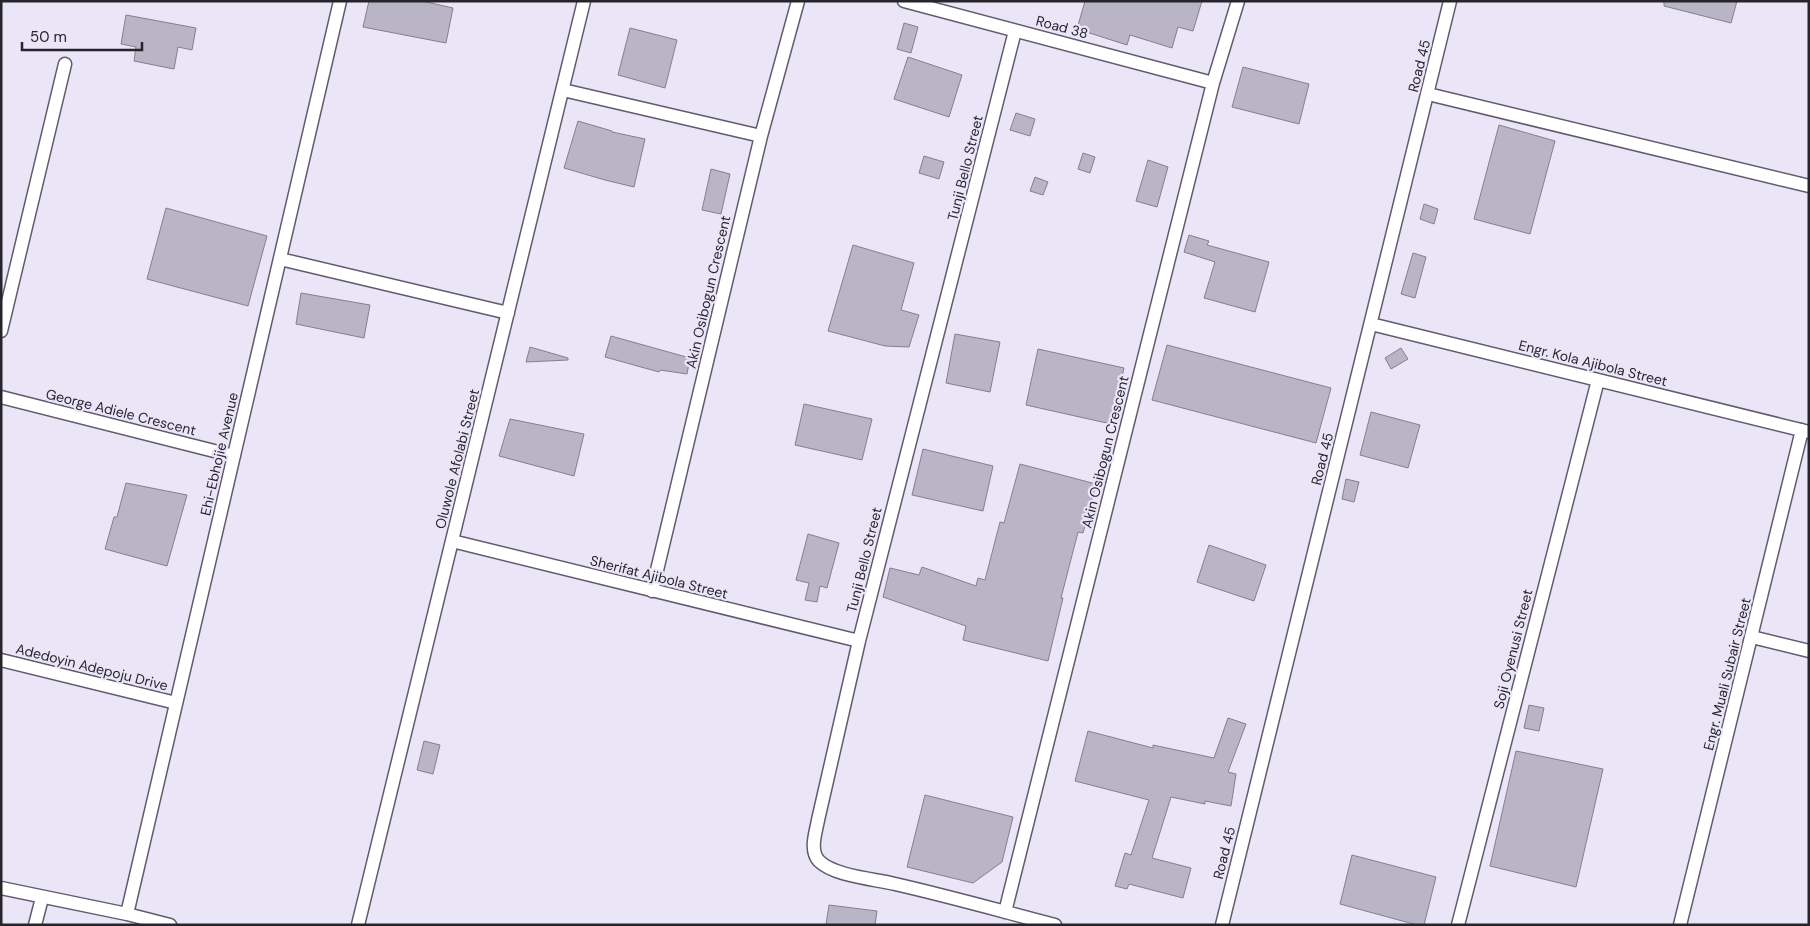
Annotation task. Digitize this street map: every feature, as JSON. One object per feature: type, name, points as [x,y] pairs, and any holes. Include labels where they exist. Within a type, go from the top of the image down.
[{"type":"street","name":"Ehi-Ebhojie Avenue","points":[[127,914],[340,1]]},
{"type":"street","name":"Oluwole Afolabi Street","points":[[358,925],[584,1]]},
{"type":"street","name":"Akin Osibogun Crescent","points":[[652,591],[761,136],[798,1]]},
{"type":"street","name":"Road 38","points":[[904,1],[1213,83]]},
{"type":"street","name":"Akin Osibogun Crescent","points":[[1005,912],[1213,83],[1238,1]]},
{"type":"street","name":"Road 45","points":[[1222,925],[1450,1]]},
{"type":"street","name":"Tunji Bello Street","points":[[1015,31],[859,642],[818,820],[814,846],[817,858],[827,867],[845,873],[1054,925]]},
{"type":"street","points":[[1,332],[65,64]]},
{"type":"street","points":[[563,90],[761,136]]},
{"type":"street","points":[[1428,94],[1809,186]]},
{"type":"street","points":[[280,259],[508,313]]},
{"type":"street","name":"Engr. Kola Ajibola Street","points":[[1371,324],[1805,431]]},
{"type":"street","name":"Soji Oyenusi Street","points":[[1458,925],[1598,380]]},
{"type":"street","name":"George Adiele Crescent","points":[[1,397],[234,456]]},
{"type":"street","name":"Engr. Muali Subair Street","points":[[1680,925],[1805,431]]},
{"type":"street","name":"Sherifat Ajibola Street","points":[[452,541],[859,642]]},
{"type":"street","points":[[1752,636],[1809,651]]},
{"type":"street","name":"Adedoyin Adepoju Drive","points":[[1,660],[176,703]]},
{"type":"street","points":[[1,888],[42,898],[127,914],[170,925]]},
{"type":"street","points":[[35,925],[42,898]]},
{"type":"building","points":[[369,1],[422,1],[453,8],[446,43],[363,27]]},
{"type":"building","points":[[1085,1],[1202,1],[1193,31],[1178,27],[1172,48],[1130,35],[1127,45],[1077,29]]},
{"type":"building","points":[[1664,1],[1737,1],[1731,23],[1664,6]]},
{"type":"building","points":[[126,15],[196,28],[192,50],[178,47],[174,69],[134,61],[136,47],[121,44]]},
{"type":"building","points":[[904,23],[918,27],[911,53],[897,49]]},
{"type":"building","points":[[630,28],[677,40],[665,88],[618,75]]},
{"type":"building","points":[[908,57],[962,75],[949,117],[894,99]]},
{"type":"building","points":[[1243,67],[1309,84],[1299,124],[1232,107]]},
{"type":"building","points":[[1016,113],[1035,119],[1030,136],[1010,130]]},
{"type":"building","points":[[578,121],[612,132],[645,139],[634,187],[564,168]]},
{"type":"building","points":[[1499,125],[1555,141],[1530,234],[1474,219]]},
{"type":"building","points":[[1083,153],[1095,157],[1090,173],[1078,169]]},
{"type":"building","points":[[924,156],[944,162],[939,179],[919,173]]},
{"type":"building","points":[[1148,160],[1168,167],[1157,207],[1136,201]]},
{"type":"building","points":[[711,169],[730,174],[721,214],[702,210]]},
{"type":"building","points":[[1035,177],[1048,182],[1043,195],[1030,191]]},
{"type":"building","points":[[1424,204],[1438,209],[1434,224],[1420,219]]},
{"type":"building","points":[[166,208],[267,236],[248,306],[147,279]]},
{"type":"building","points":[[1189,235],[1209,241],[1207,245],[1269,262],[1255,312],[1204,298],[1215,262],[1184,252]]},
{"type":"building","points":[[853,245],[914,263],[901,310],[919,315],[909,347],[885,346],[828,331]]},
{"type":"building","points":[[1413,253],[1426,257],[1415,298],[1401,294]]},
{"type":"building","points":[[301,293],[370,305],[364,338],[296,324]]},
{"type":"building","points":[[955,334],[1000,342],[990,392],[946,383]]},
{"type":"building","points":[[611,336],[690,358],[687,374],[660,370],[659,372],[605,357]]},
{"type":"building","points":[[1167,345],[1331,388],[1316,443],[1152,400]]},
{"type":"building","points":[[530,347],[568,358],[568,360],[526,362]]},
{"type":"building","points":[[1401,348],[1408,359],[1391,369],[1385,358]]},
{"type":"building","points":[[1038,349],[1124,368],[1111,424],[1026,405]]},
{"type":"building","points":[[804,404],[872,419],[862,460],[795,445]]},
{"type":"building","points":[[1371,412],[1420,425],[1408,468],[1360,455]]},
{"type":"building","points":[[510,419],[584,434],[574,476],[499,456]]},
{"type":"building","points":[[923,449],[993,466],[983,511],[912,495]]},
{"type":"building","points":[[1020,464],[1096,484],[1083,533],[1078,532],[1061,598],[1063,598],[1048,661],[963,640],[966,626],[883,597],[890,568],[919,575],[922,567],[976,586],[978,578],[985,580],[1000,522],[1004,523]]},
{"type":"building","points":[[1346,479],[1359,482],[1354,502],[1342,499]]},
{"type":"building","points":[[126,483],[187,495],[167,566],[105,549],[114,517],[117,517]]},
{"type":"building","points":[[808,534],[839,543],[827,588],[820,586],[817,602],[805,600],[809,583],[796,580]]},
{"type":"building","points":[[1209,545],[1266,565],[1254,601],[1197,582]]},
{"type":"building","points":[[1529,705],[1544,708],[1539,731],[1524,728]]},
{"type":"building","points":[[1228,718],[1246,724],[1228,772],[1236,774],[1231,806],[1205,801],[1205,804],[1171,797],[1152,858],[1191,868],[1183,898],[1129,884],[1127,889],[1115,886],[1125,853],[1131,855],[1149,800],[1075,781],[1088,731],[1153,748],[1153,745],[1214,758]]},
{"type":"building","points":[[424,741],[440,745],[433,774],[417,770]]},
{"type":"building","points":[[1516,751],[1603,769],[1576,887],[1490,866]]},
{"type":"building","points":[[925,795],[1013,817],[1002,862],[973,883],[907,867]]},
{"type":"building","points":[[1352,855],[1436,877],[1424,925],[1417,925],[1340,904]]},
{"type":"building","points":[[829,905],[877,911],[875,925],[826,925]]}]
